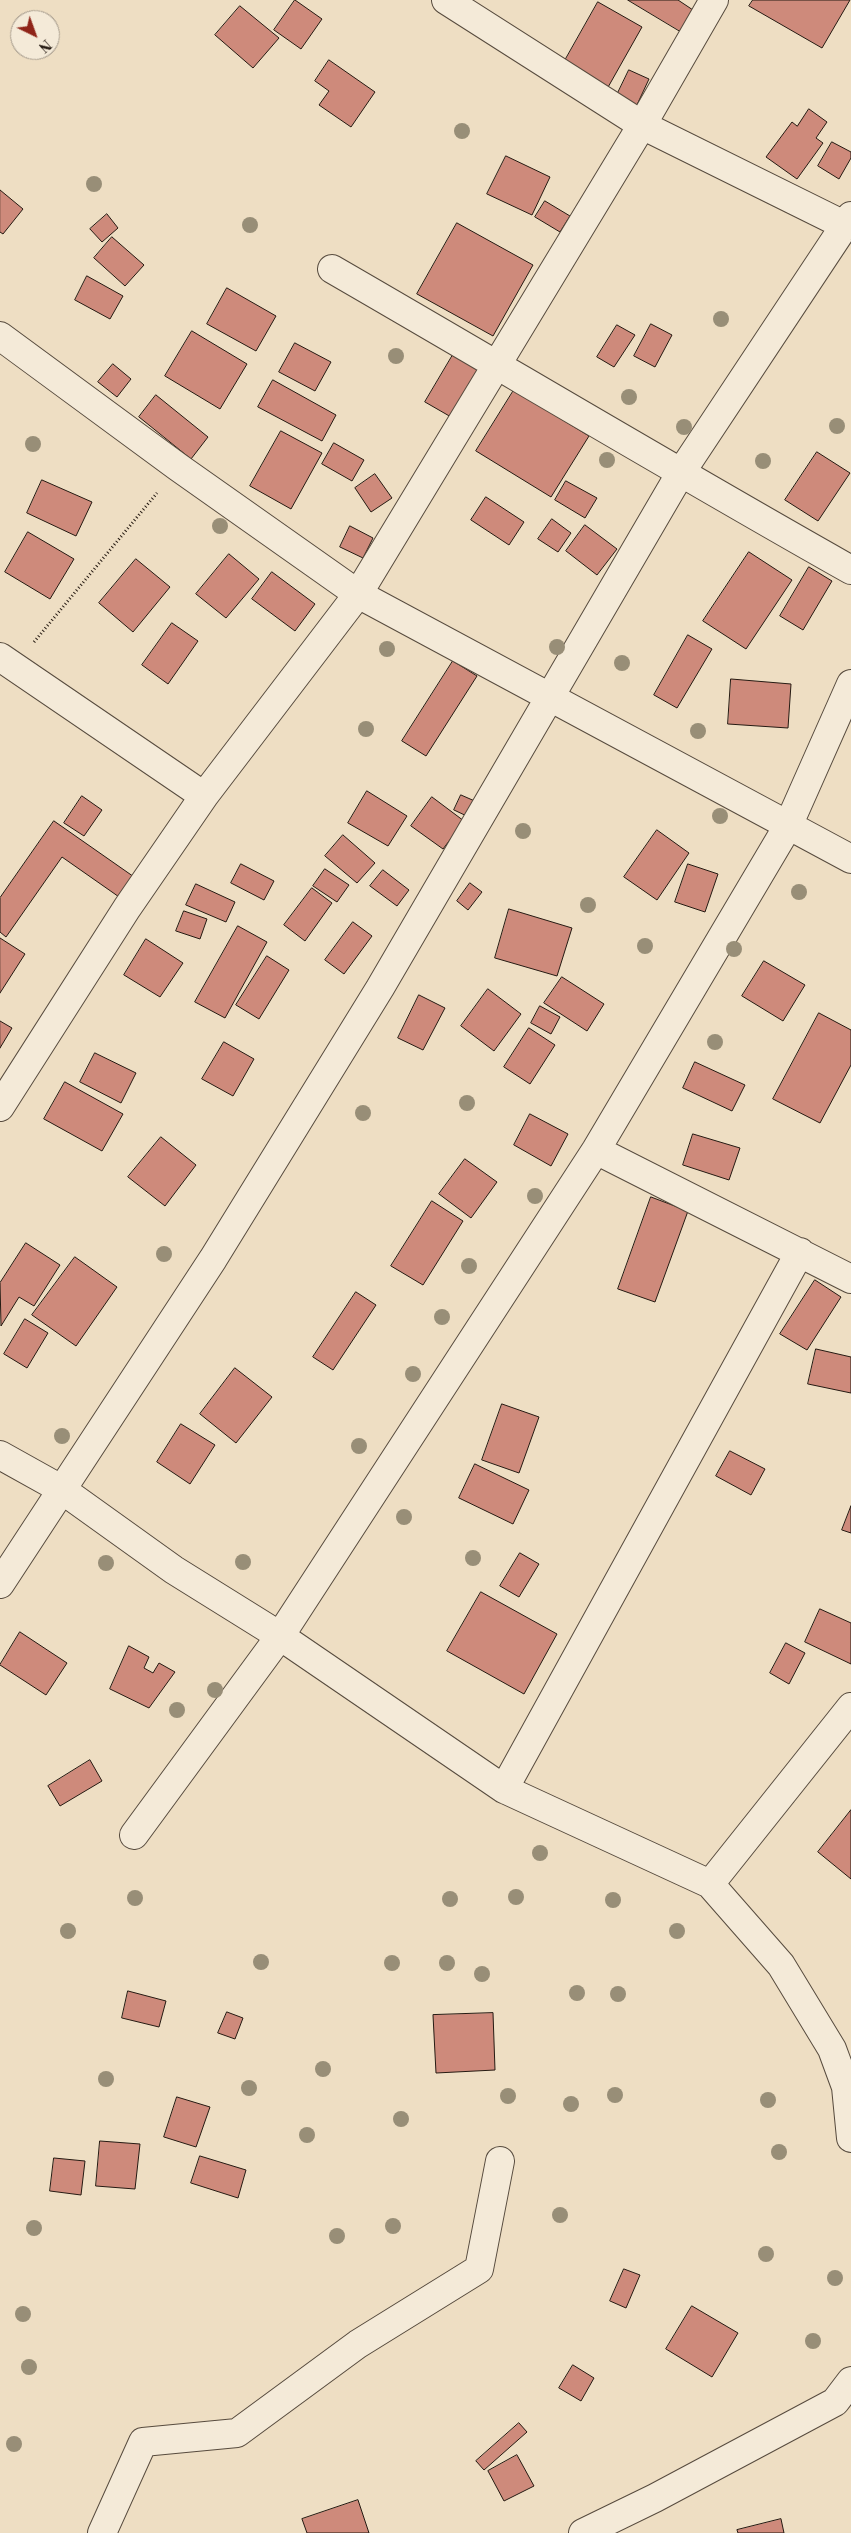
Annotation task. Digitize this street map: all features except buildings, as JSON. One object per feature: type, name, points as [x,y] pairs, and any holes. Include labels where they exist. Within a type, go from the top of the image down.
[{"type":"street","points":[[0,1584],[218,1251],[380,988],[551,698],[680,474],[848,221],[642,125],[446,0]]},
{"type":"street","points":[[0,1107],[127,908],[204,796],[358,594],[642,125],[714,0]]},
{"type":"street","points":[[332,269],[680,474],[851,570]]},
{"type":"street","points":[[0,336],[178,467],[358,594],[851,859]]},
{"type":"street","points":[[7,662],[204,796]]},
{"type":"street","points":[[134,1835],[280,1636],[596,1150],[788,826],[851,684]]},
{"type":"street","points":[[596,1150],[851,1279]]},
{"type":"street","points":[[504,1789],[800,1252]]},
{"type":"street","points":[[0,1455],[61,1489],[174,1570],[280,1636],[504,1789],[710,1884],[781,1965],[832,2049],[846,2087],[851,2138]]},
{"type":"street","points":[[710,1884],[851,1707]]},
{"type":"street","points":[[102,2533],[143,2442],[237,2433],[358,2344],[479,2269],[500,2161]]},
{"type":"street","points":[[583,2533],[655,2498],[835,2402],[851,2381]]},
{"type":"path","points":[[7,662],[178,467]]}]
